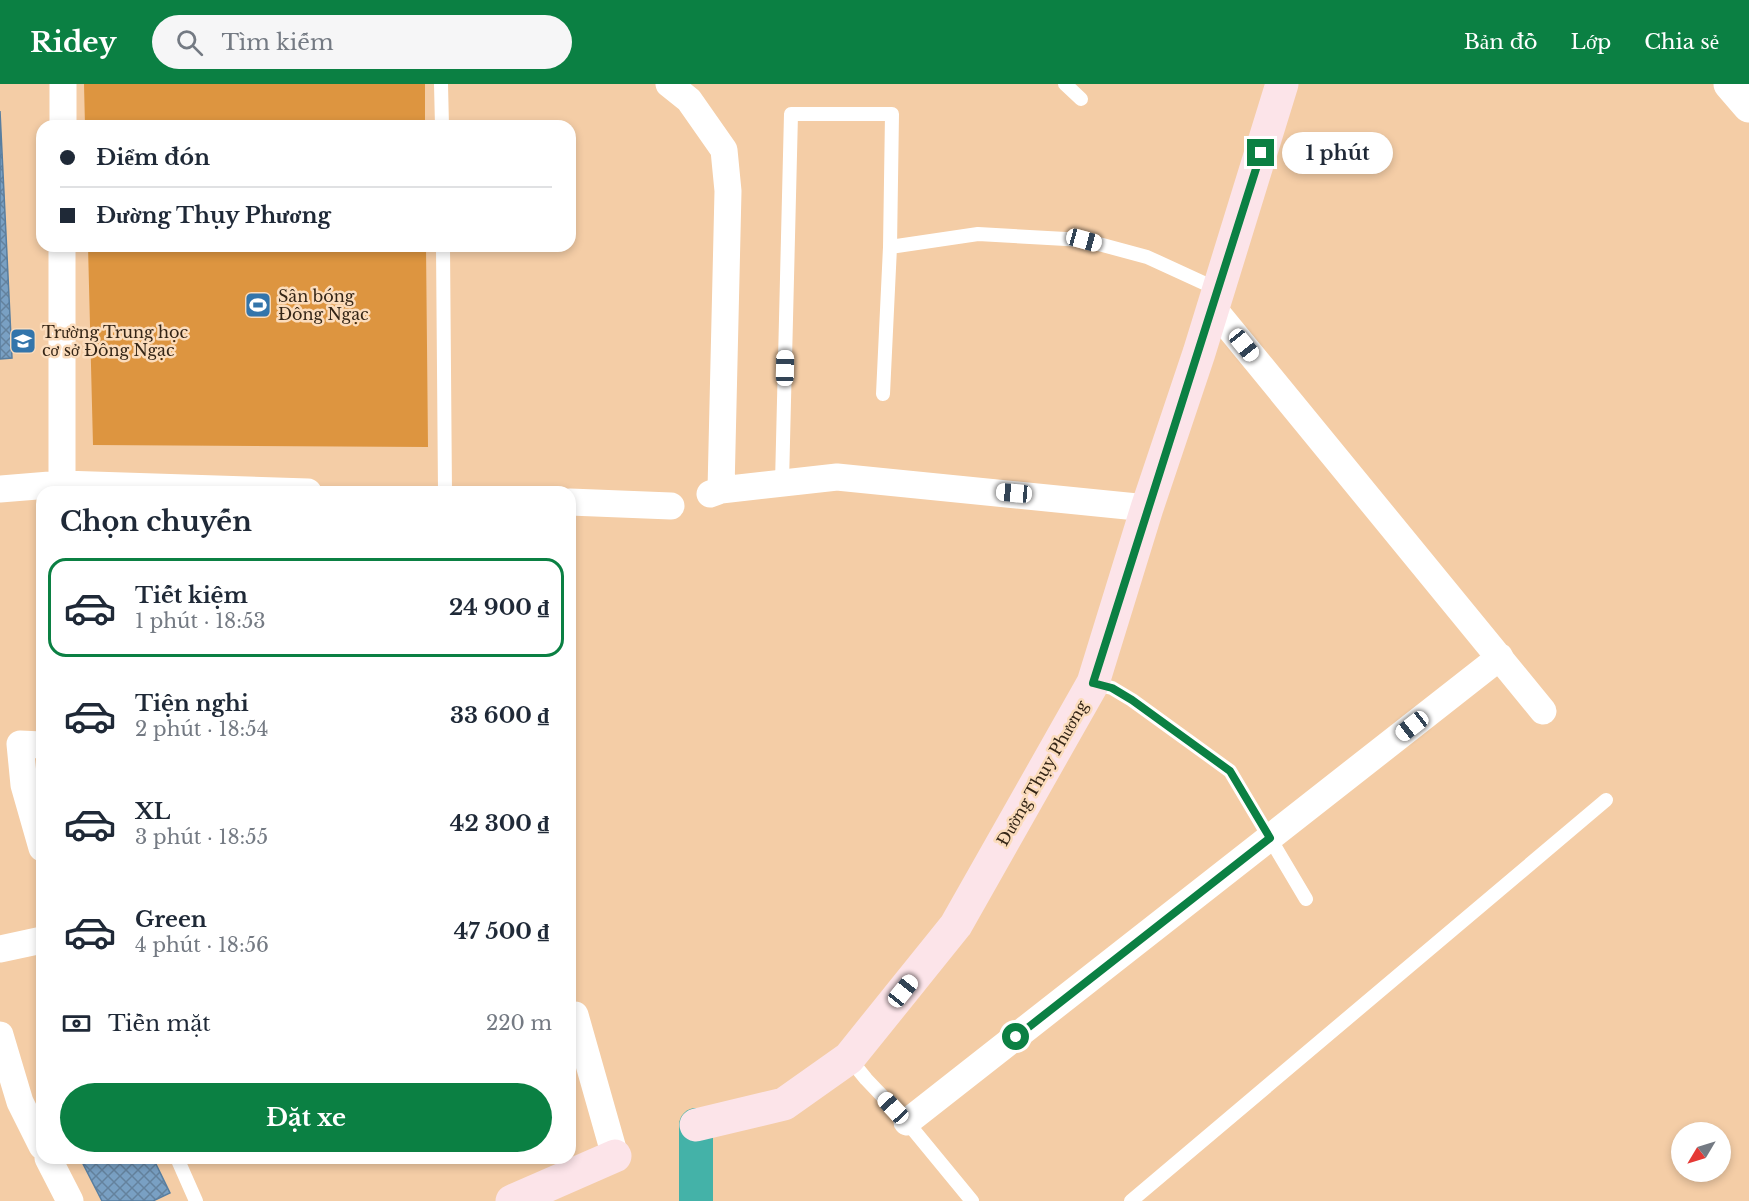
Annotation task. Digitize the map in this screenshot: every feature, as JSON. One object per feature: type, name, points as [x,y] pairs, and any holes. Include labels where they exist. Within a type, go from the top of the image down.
[{"type":"main road","name":"Đường Thụy Phương","points":[[696,1125],[784,1104],[849,1058],[956,925],[1093,683],[1282,84]]},
{"type":"main road","points":[[512,1201],[615,1156]]},
{"type":"street","points":[[63,84],[63,120]]},
{"type":"street","points":[[669,84],[689,100],[724,150],[727,187],[715,492],[837,477],[1147,508]]},
{"type":"street","points":[[1730,84],[1749,106]]},
{"type":"street","points":[[62,252],[62,484]]},
{"type":"street","points":[[1216,299],[1543,711]]},
{"type":"street","points":[[37,486],[62,484],[124,486]]},
{"type":"street","points":[[0,489],[36,486]]},
{"type":"street","points":[[576,502],[671,506]]},
{"type":"street","points":[[907,1122],[1500,657]]},
{"type":"street","points":[[36,745],[20,744],[24,785],[36,827]]},
{"type":"street","points":[[0,949],[36,941]]},
{"type":"street","points":[[576,1019],[615,1156]]},
{"type":"street","points":[[0,1035],[20,1102],[36,1134]]},
{"type":"street","points":[[51,1164],[70,1201]]},
{"type":"lane","points":[[441,84],[442,120]]},
{"type":"lane","points":[[1065,84],[1081,99]]},
{"type":"lane","points":[[782,483],[791,114],[892,114],[890,247],[883,394]]},
{"type":"lane","points":[[890,247],[978,234],[1084,240],[1147,256],[1216,299]]},
{"type":"lane","points":[[443,252],[445,486]]},
{"type":"lane","points":[[1093,683],[1112,688],[1132,700],[1230,771],[1306,899]]},
{"type":"lane","points":[[1131,1201],[1606,800]]},
{"type":"lane","points":[[849,1058],[907,1122],[972,1201]]},
{"type":"lane","points":[[180,1164],[196,1201]]},
{"type":"shaded area","points":[[84,84],[425,84],[425,120],[85,120]]},
{"type":"shaded area","name":"Sân bóng Đông Ngạc","points":[[88,252],[426,252],[428,447],[93,445]]},
{"type":"building","points":[[0,111],[12,358],[0,359]]},
{"type":"building","points":[[83,1164],[156,1164],[170,1193],[153,1201],[102,1201]]},
{"type":"waterway","points":[[696,1125],[696,1201]]},
{"type":"place","name":"Sân bóng Đông Ngạc","points":[[258,305]]},
{"type":"place","name":"Trường Trung học cơ sở Đông Ngạc","points":[[23,341]]},
{"type":"route","points":[[1016,1037],[1270,838],[1230,771],[1132,700],[1112,688],[1093,683],[1261,153]]}]
